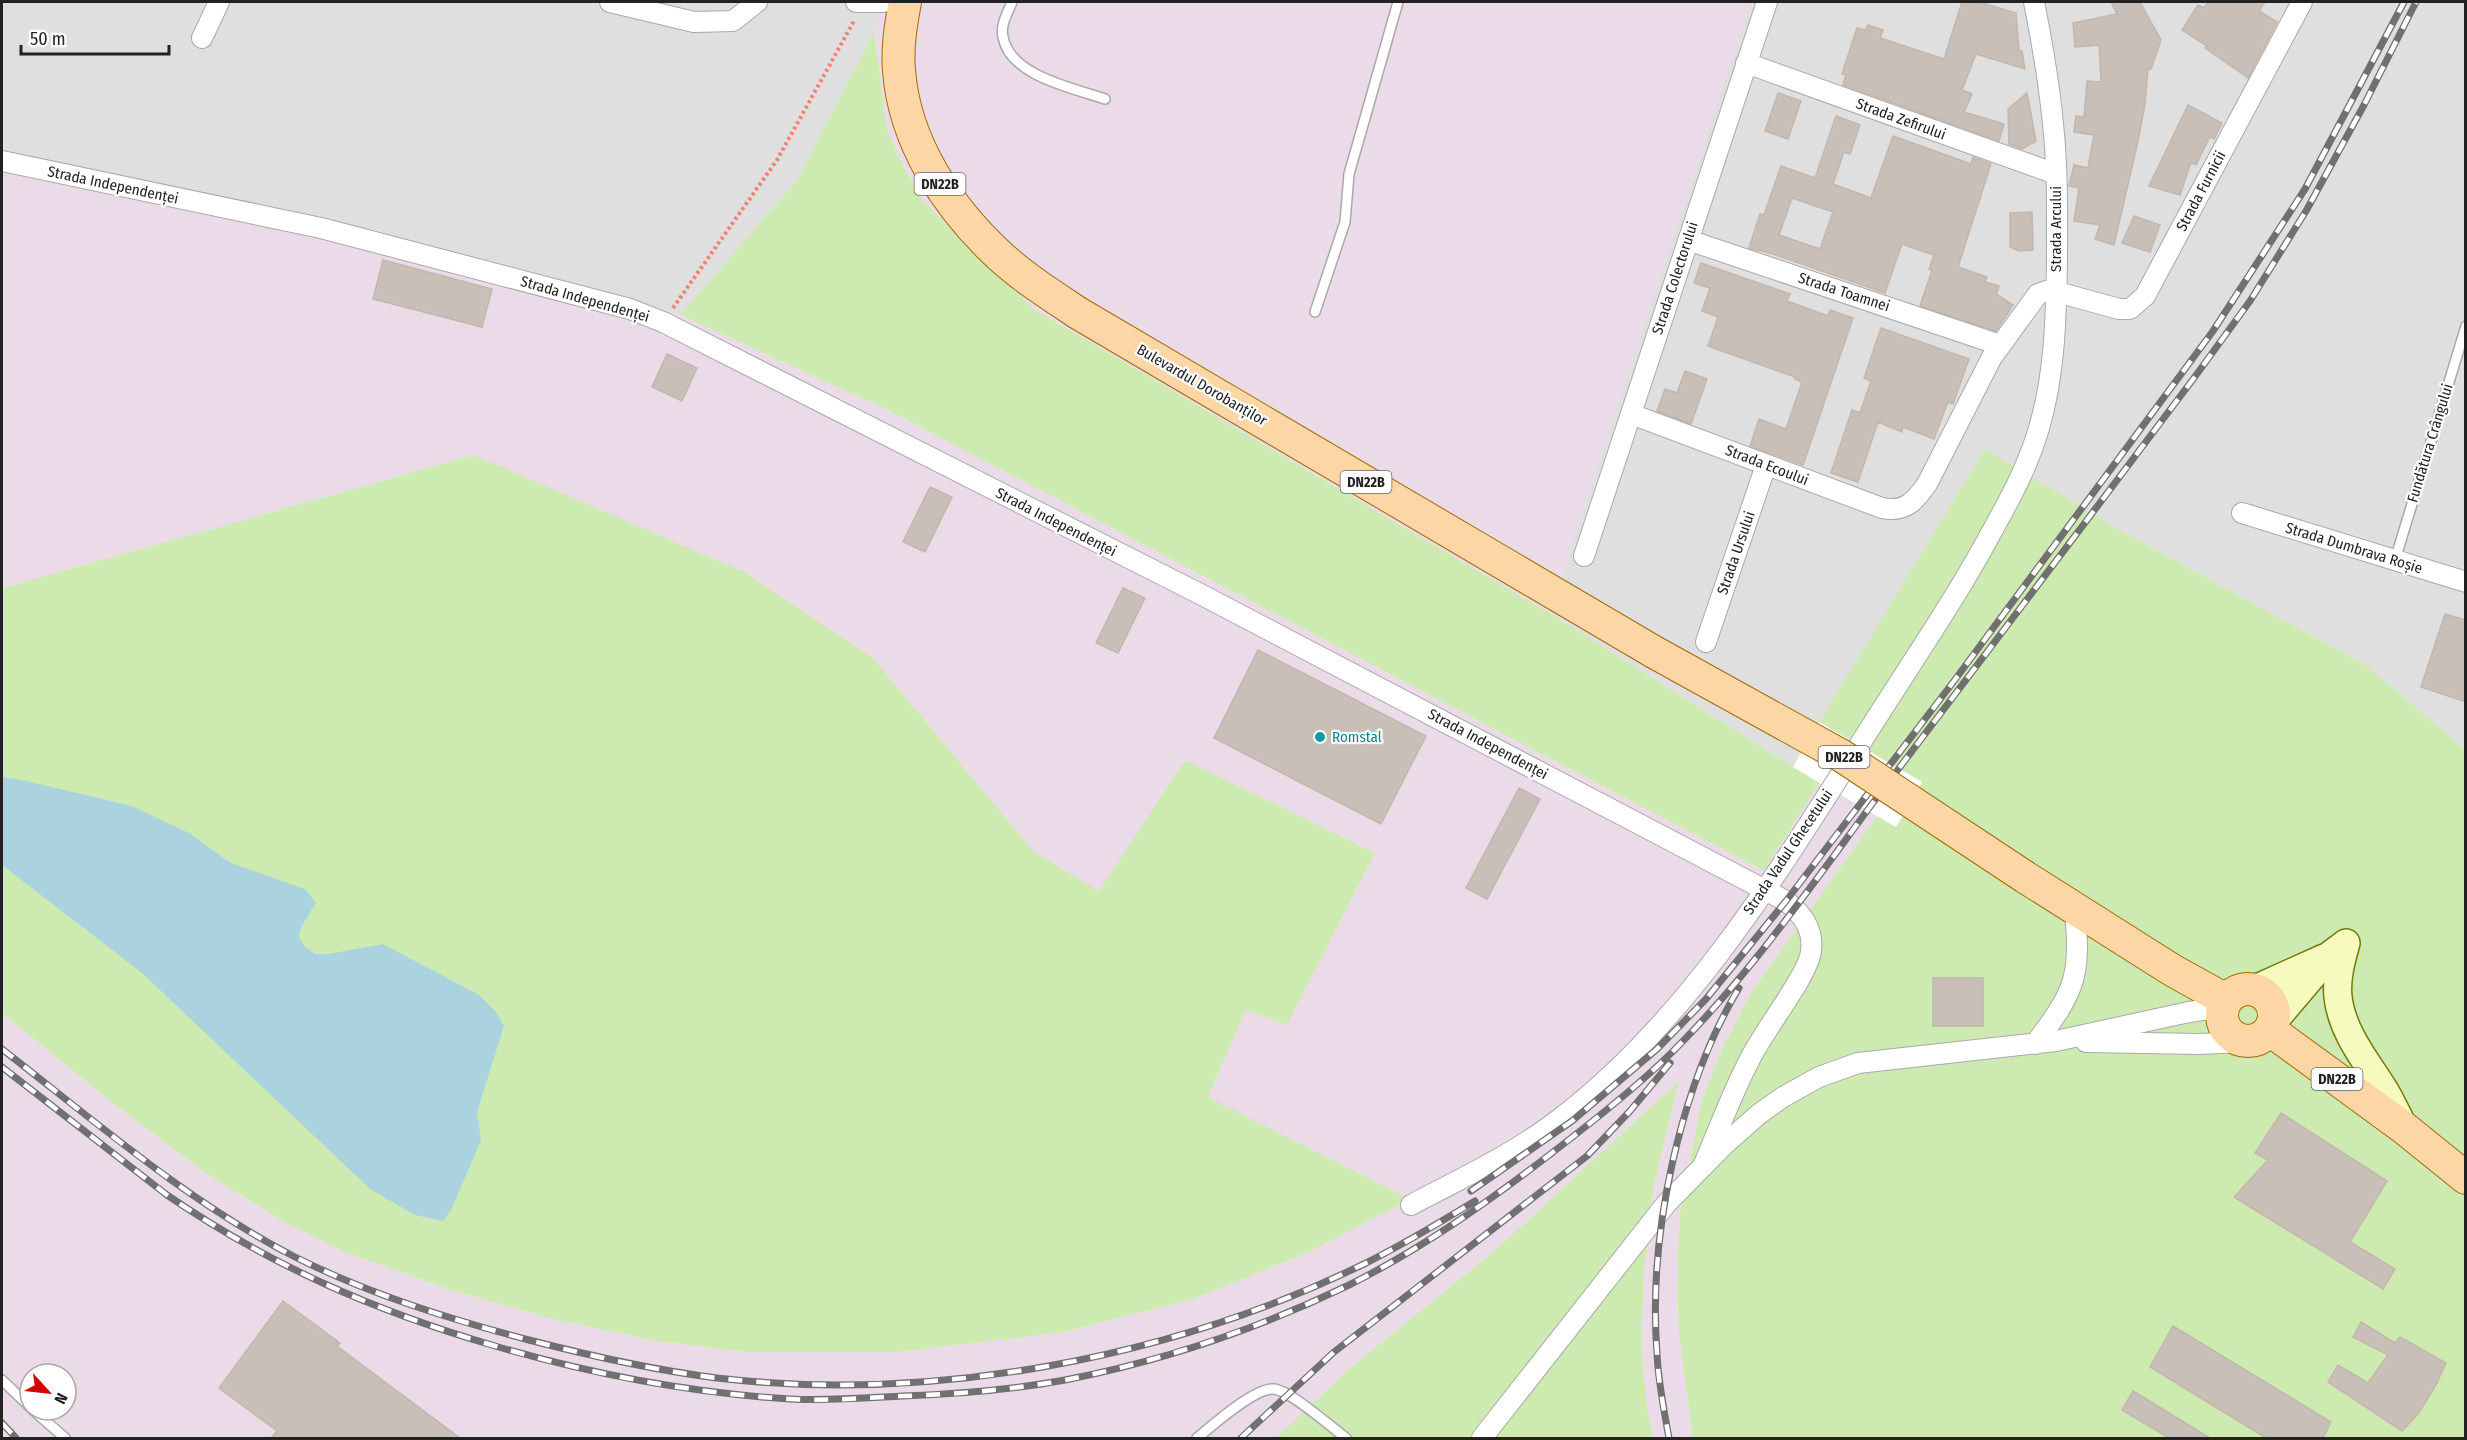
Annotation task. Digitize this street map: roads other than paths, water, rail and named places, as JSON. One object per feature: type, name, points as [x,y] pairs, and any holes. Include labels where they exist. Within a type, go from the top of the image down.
[{"type":"main road","name":"Bulevardul Dorobanților","points":[[905,2],[899,35],[899,70],[905,108],[916,142],[946,193],[966,220],[999,255],[1033,283],[1078,313],[1654,652],[1842,756],[2075,911]]},
{"type":"main road","name":"DN22B","points":[[2075,911],[2224,1004],[2223,1025],[2228,1033],[2263,1031],[2404,1128],[2466,1178]]},
{"type":"main road","points":[[2224,1004],[2239,990],[2255,989],[2338,949]]},
{"type":"main road","points":[[2263,1031],[2338,949]]},
{"type":"main road","points":[[2338,949],[2338,996],[2342,1017],[2404,1128]]},
{"type":"main road","points":[[2255,989],[2271,1001],[2274,1011],[2263,1031]]},
{"type":"street","points":[[202,38],[219,2]]},
{"type":"street","points":[[610,2],[694,22],[733,21],[757,2]]},
{"type":"street","points":[[857,2],[884,2]]},
{"type":"street","name":"Strada Colectorului","points":[[1584,555],[1767,2]]},
{"type":"street","name":"Strada Arcului","points":[[1904,508],[1919,496],[1927,484],[2000,345],[2038,294],[2050,290],[2056,292],[2056,174],[2053,125],[2046,66],[2034,2]]},
{"type":"street","name":"Strada Furnicii","points":[[2056,292],[2119,309],[2130,309],[2139,304],[2297,4]]},
{"type":"street","name":"Strada Zefirului","points":[[1746,63],[2056,174]]},
{"type":"street","name":"Strada Independenței","points":[[2,161],[321,228],[630,309],[663,322],[1204,596],[1786,901],[1804,917],[1811,937],[1812,953],[1802,974],[1749,1059],[1704,1164]]},
{"type":"street","name":"Strada Toamnei","points":[[1688,240],[2000,345]]},
{"type":"street","name":"Strada Vadul Ghecetului","points":[[1411,1205],[1484,1167],[1561,1118],[1609,1077],[1662,1022],[1725,946],[1765,889],[1962,587],[2022,477],[2040,426],[2049,381],[2056,332],[2056,292]]},
{"type":"street","name":"Strada Ecoului","points":[[1631,414],[1882,508],[1890,510],[1904,508]]},
{"type":"street","name":"Strada Ursului","points":[[1706,642],[1766,465]]},
{"type":"street","name":"Strada Dumbrava Roșie","points":[[2242,513],[2466,582]]},
{"type":"street","points":[[2035,1044],[2056,1016],[2073,984],[2078,967],[2079,951],[2075,911]]},
{"type":"street","points":[[1482,1438],[1666,1204],[1704,1164],[1759,1114],[1784,1097],[1819,1077],[1858,1063],[2056,1041],[2224,1004]]},
{"type":"street","points":[[2056,1041],[2199,1044],[2263,1031]]},
{"type":"lane","points":[[1012,2],[1003,24],[1003,37],[1017,63],[1037,75],[1105,99]]},
{"type":"lane","points":[[1315,312],[1345,222],[1349,174],[1398,2]]},
{"type":"lane","name":"Fundătura Crângului","points":[[2395,560],[2466,326]]},
{"type":"lane","points":[[2,1380],[18,1395]]},
{"type":"lane","points":[[1197,1438],[1249,1399],[1263,1391],[1274,1389],[1288,1394],[1346,1438]]},
{"type":"lane","points":[[47,1422],[65,1438]]},
{"type":"water","points":[[2,777],[132,806],[189,833],[231,863],[305,889],[316,903],[301,927],[299,937],[305,947],[315,954],[328,954],[383,944],[479,995],[496,1012],[504,1026],[477,1112],[481,1140],[451,1210],[443,1221],[415,1215],[370,1189],[142,973],[2,865]]},
{"type":"railway","points":[[1471,1191],[1572,1121],[1657,1049],[1706,999],[1786,901],[1954,681],[2213,331],[2305,189],[2404,2]]},
{"type":"railway","points":[[2,1067],[167,1195],[245,1244],[285,1265],[366,1302],[408,1318],[531,1356],[641,1381],[715,1392],[804,1400],[1004,1389],[1065,1380],[1174,1353],[1246,1329],[1315,1301],[1376,1271],[1427,1241],[1524,1174],[1593,1121],[1664,1060],[1695,1029],[1752,963],[2250,301],[2306,211],[2364,105],[2416,2]]},
{"type":"railway","points":[[1669,1438],[1659,1374],[1655,1308],[1663,1212],[1684,1117],[1718,1028],[1739,988]]},
{"type":"railway","points":[[2,1049],[144,1160],[217,1212],[295,1257],[323,1270],[380,1294],[499,1332],[622,1362],[717,1378],[799,1384],[882,1384],[965,1378],[1048,1366],[1131,1348],[1211,1325],[1289,1297],[1378,1257],[1475,1201]]},
{"type":"railway","points":[[1241,1438],[1334,1352],[1587,1156],[1630,1111],[1670,1063]]},
{"type":"railway","points":[[2,1423],[16,1438]]},
{"type":"place","name":"Romstal","points":[[1320,737]]}]
